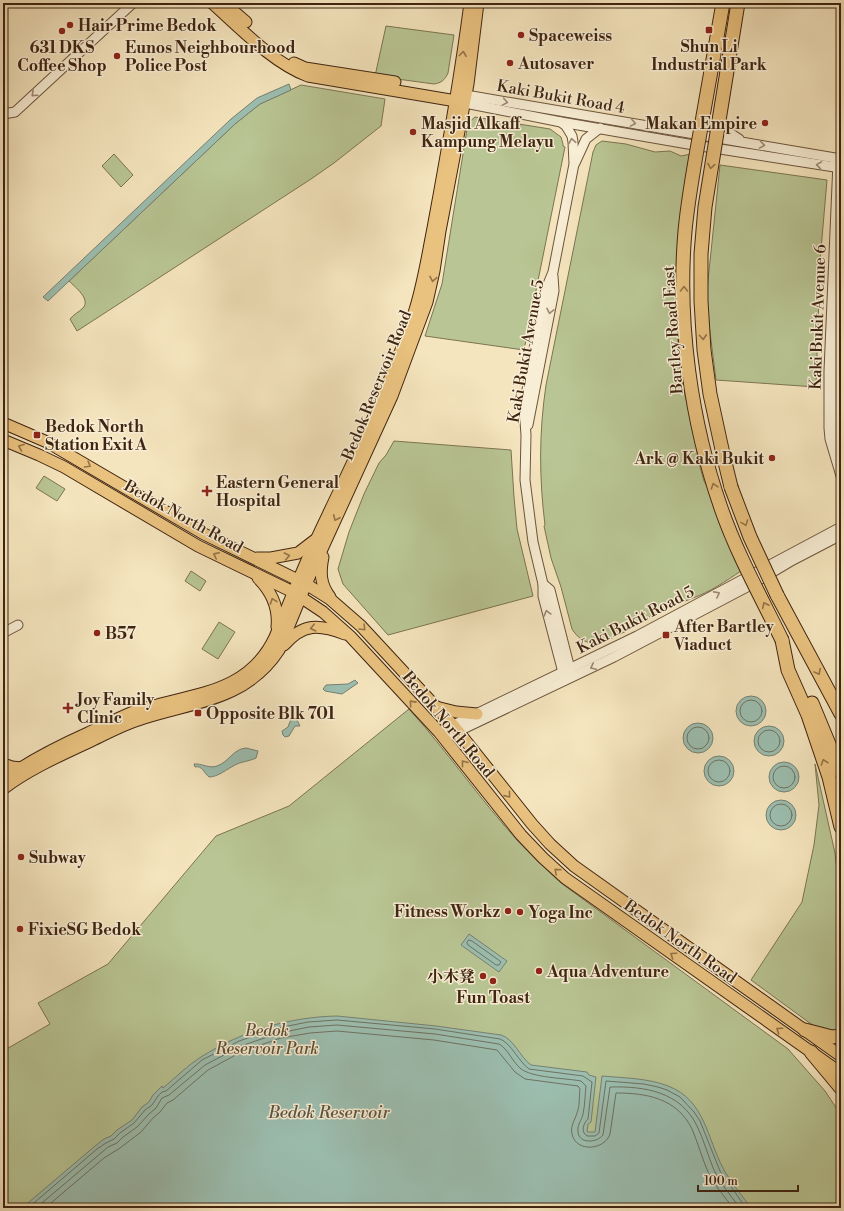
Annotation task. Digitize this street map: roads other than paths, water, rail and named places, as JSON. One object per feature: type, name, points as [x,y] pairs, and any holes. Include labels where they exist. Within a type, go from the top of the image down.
[{"type":"highway","name":"Bartley Road East","points":[[722,3],[685,231],[684,304],[687,350],[693,398],[701,440],[718,501],[730,532],[810,699],[841,773]]},
{"type":"highway","name":"Bartley Road East","points":[[738,3],[704,207],[700,254],[700,301],[704,350],[710,394],[731,487],[750,537],[777,595],[841,714]]},
{"type":"highway","points":[[782,640],[788,670],[808,715],[829,777],[841,827]]},
{"type":"highway","points":[[805,1030],[832,1037],[841,1036]]},
{"type":"highway","points":[[811,1052],[841,1088]]},
{"type":"main road","points":[[212,3],[279,61],[297,72],[317,78],[431,96],[461,98]]},
{"type":"main road","points":[[224,3],[278,51],[296,64],[305,68],[461,98]]},
{"type":"main road","points":[[461,98],[470,3]]},
{"type":"main road","points":[[461,98],[478,3]]},
{"type":"main road","points":[[431,96],[446,109],[450,134]]},
{"type":"main road","name":"Bedok Reservoir Road","points":[[5,782],[21,768],[63,744],[132,713],[203,694],[226,684],[248,672],[269,649],[297,594],[317,538],[382,396],[413,318],[425,273],[450,134],[461,98]]},
{"type":"main road","name":"Bedok Reservoir Road","points":[[302,582],[328,536],[391,398],[427,302],[434,271],[461,98]]},
{"type":"main road","name":"Bedok North Road","points":[[3,423],[47,442],[204,534],[302,582],[334,602],[361,626],[436,707],[455,728],[532,824],[554,848],[574,866],[841,1056]]},
{"type":"main road","name":"Bedok North Road","points":[[3,440],[64,467],[198,546],[297,594],[323,612],[350,636],[441,735],[521,835],[565,878],[841,1073]]},
{"type":"main road","points":[[328,536],[321,567],[321,578],[325,591],[334,602]]},
{"type":"main road","points":[[252,557],[271,558],[298,553],[317,538]]},
{"type":"main road","points":[[252,572],[266,586],[274,601],[277,623],[275,637]]},
{"type":"main road","name":"Bedok Reservoir Road","points":[[5,782],[121,726],[143,718],[206,701],[230,691],[257,675],[273,658],[283,642],[297,594]]},
{"type":"main road","points":[[273,658],[290,638],[308,629],[319,626],[330,628],[350,636]]},
{"type":"main road","points":[[436,707],[456,712],[477,714]]},
{"type":"main road","points":[[3,764],[21,768]]},
{"type":"main road","points":[[584,874],[589,888],[588,894]]},
{"type":"street","points":[[3,114],[15,112],[133,3]]},
{"type":"street","points":[[697,146],[722,3]]},
{"type":"street","points":[[715,148],[738,3]]},
{"type":"street","name":"Kaki Bukit Road 4","points":[[461,98],[561,122],[697,146],[839,163]]},
{"type":"street","name":"Kaki Bukit Road 4","points":[[461,98],[717,137],[839,163]]},
{"type":"street","points":[[720,115],[728,132],[744,142]]},
{"type":"street","points":[[561,122],[569,131],[574,142],[574,164]]},
{"type":"street","points":[[574,164],[586,140],[600,128]]},
{"type":"street","name":"Kaki Bukit Avenue 6","points":[[839,163],[829,428],[830,440],[841,476]]},
{"type":"street","name":"Kaki Bukit Avenue 5","points":[[568,674],[543,596],[543,584],[529,514],[526,480],[526,435],[554,291],[553,272],[574,164]]},
{"type":"street","name":"Kaki Bukit Avenue 6","points":[[841,280],[835,422],[841,452]]},
{"type":"street","name":"Kaki Bukit Road 5","points":[[441,735],[568,674],[841,527]]},
{"type":"street","name":"Kaki Bukit Road 5","points":[[455,728],[477,714],[568,674],[614,657],[749,586],[792,560],[841,536]]},
{"type":"street","points":[[3,627],[16,623],[3,633]]},
{"type":"water","points":[[289,84],[291,90],[260,104],[235,124],[48,301],[43,297],[231,119],[257,98]]},
{"type":"water","points":[[355,680],[358,683],[342,694],[325,691],[323,689],[326,685],[348,684]]},
{"type":"water","points":[[751,696],[762,700],[766,711],[762,722],[751,726],[740,722],[736,711],[740,700]]},
{"type":"water","points":[[295,716],[300,726],[295,726],[289,736],[285,737],[282,731],[288,727],[291,719]]},
{"type":"water","points":[[698,723],[709,727],[713,738],[709,749],[698,753],[687,749],[683,738],[687,727]]},
{"type":"water","points":[[769,726],[780,730],[784,741],[780,752],[769,756],[758,752],[754,741],[758,730]]},
{"type":"water","points":[[246,748],[258,751],[256,758],[237,764],[216,776],[209,777],[201,768],[195,767],[194,764],[211,767],[217,766],[225,762],[234,753]]},
{"type":"water","points":[[719,756],[730,760],[734,771],[730,782],[719,786],[708,782],[704,771],[708,760]]},
{"type":"water","points":[[784,762],[795,766],[799,777],[795,788],[784,792],[773,788],[769,777],[773,766]]},
{"type":"water","points":[[781,800],[792,804],[796,815],[792,826],[781,830],[770,826],[766,815],[770,804]]},
{"type":"water","points":[[469,934],[507,961],[499,972],[461,945]]},
{"type":"water","name":"Bedok Reservoir","points":[[337,1016],[436,1026],[501,1035],[510,1040],[531,1065],[587,1072],[589,1075],[596,1077],[591,1122],[588,1124],[587,1132],[595,1132],[602,1076],[644,1080],[668,1086],[680,1092],[690,1100],[697,1110],[726,1173],[751,1208],[22,1208],[95,1146],[132,1120],[162,1086],[163,1088],[201,1057],[233,1040],[266,1027],[301,1019]]},
{"type":"place","name":"Hair Prime Bedok","points":[[70,25]]},
{"type":"place","name":"Shun Li Industrial Park","points":[[709,30]]},
{"type":"place","name":"631 DKS Coffee Shop","points":[[62,31]]},
{"type":"place","name":"Spaceweiss","points":[[521,35]]},
{"type":"place","name":"Eunos Neighbourhood Police Post","points":[[117,56]]},
{"type":"place","name":"Autosaver","points":[[510,63]]},
{"type":"place","name":"Makan Empire","points":[[765,123]]},
{"type":"place","name":"Masjid Alkaff Kampung Melayu","points":[[413,132]]},
{"type":"place","name":"Bedok North Station Exit A","points":[[37,435]]},
{"type":"place","name":"Ark @ Kaki Bukit","points":[[772,458]]},
{"type":"place","name":"Eastern General Hospital","points":[[207,491]]},
{"type":"place","name":"B57","points":[[97,633]]},
{"type":"place","name":"After Bartley Viaduct","points":[[666,635]]},
{"type":"place","name":"Joy Family Clinic","points":[[68,708]]},
{"type":"place","name":"Opposite Blk 701","points":[[198,713]]},
{"type":"place","name":"Subway","points":[[21,857]]},
{"type":"place","name":"Fitness Workz","points":[[508,911]]},
{"type":"place","name":"Yoga Inc","points":[[520,912]]},
{"type":"place","name":"FixieSG Bedok","points":[[20,929]]},
{"type":"place","name":"Aqua Adventure","points":[[539,971]]},
{"type":"place","name":"小木凳","points":[[483,976]]},
{"type":"place","name":"Fun Toast","points":[[493,981]]},
{"type":"park label","name":"Bedok Reservoir Park","points":[[267,1039]]}]
